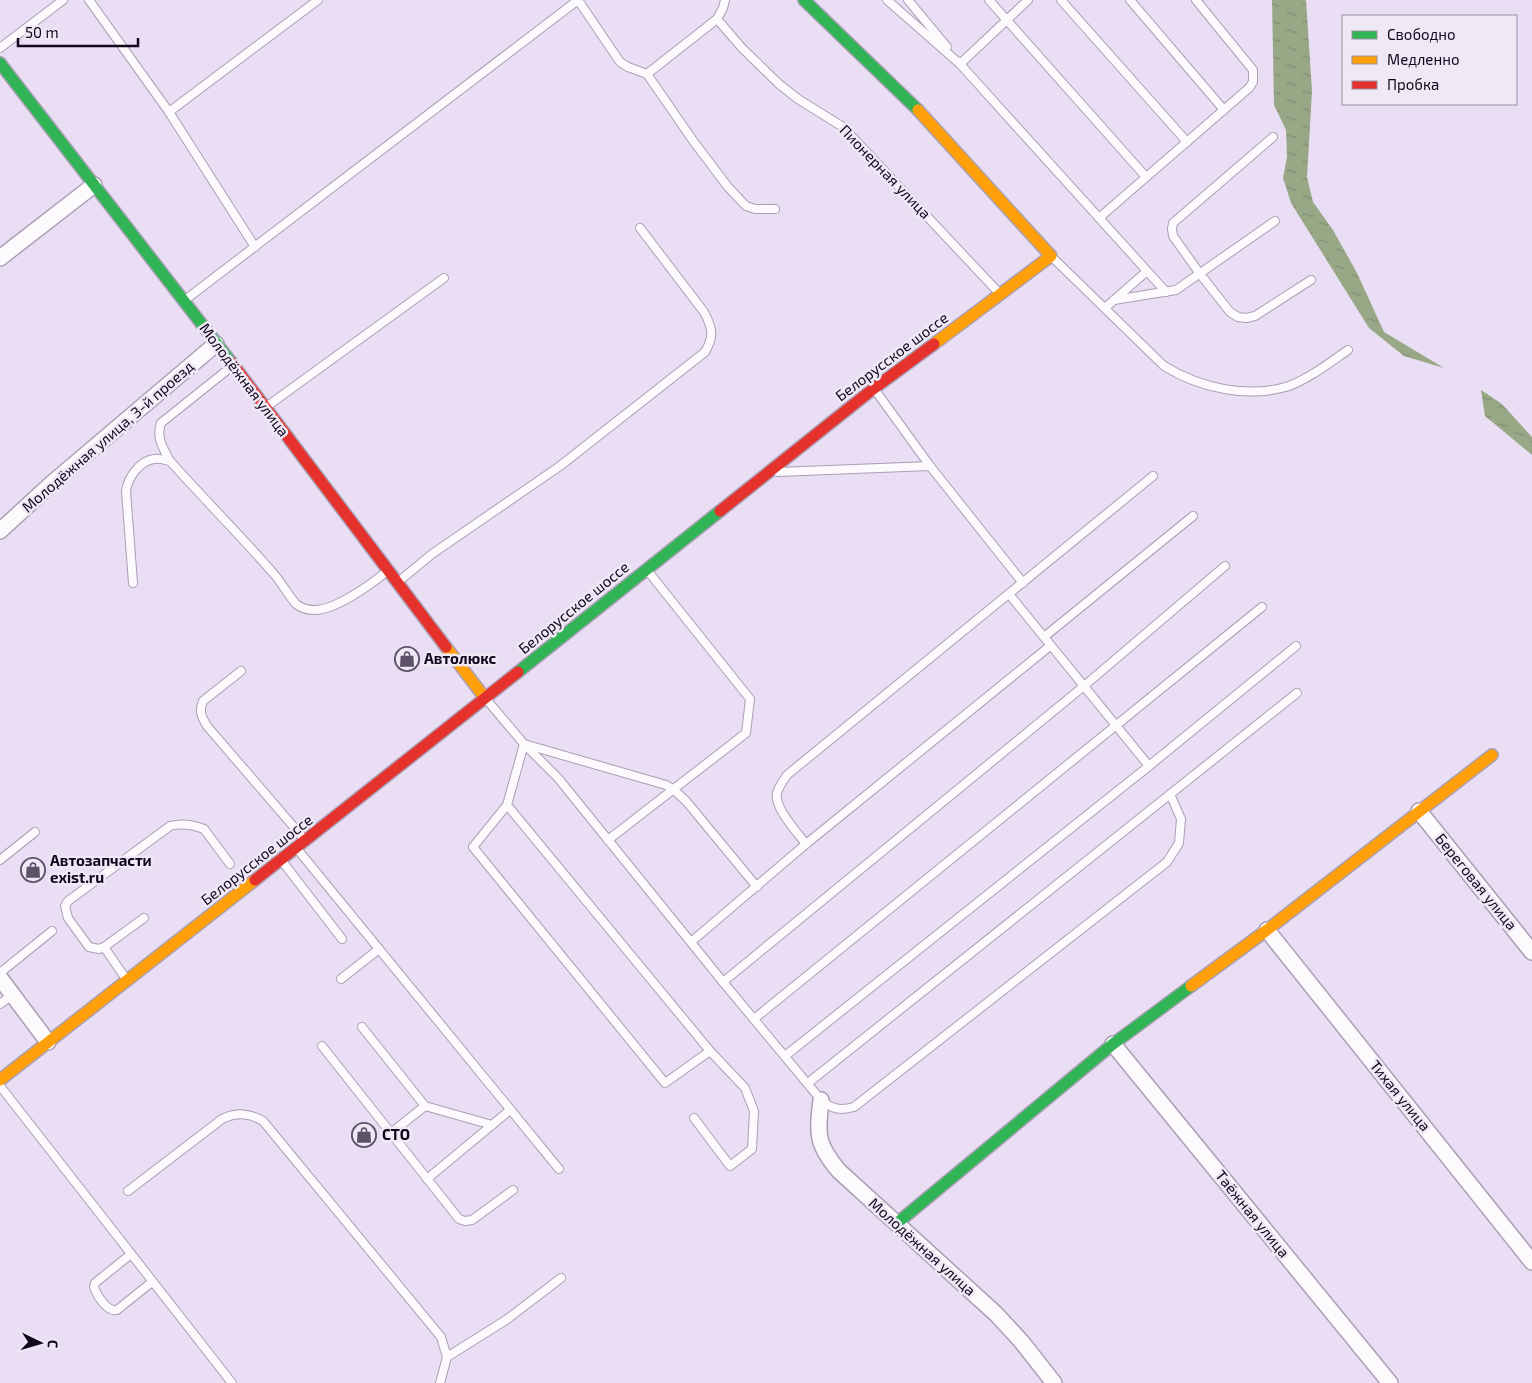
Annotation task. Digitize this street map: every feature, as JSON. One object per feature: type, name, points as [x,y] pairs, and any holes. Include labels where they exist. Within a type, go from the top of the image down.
[{"type":"street","points":[[804,0],[883,75],[940,134],[1051,256]]},
{"type":"street","name":"Молодёжная улица","points":[[0,63],[184,301],[485,698]]},
{"type":"street","points":[[0,258],[94,185]]},
{"type":"street","name":"Белорусское шоссе","points":[[0,1080],[281,860],[874,389],[1051,256]]},
{"type":"street","name":"Молодёжная улица, 3-й проезд","points":[[0,530],[51,484],[216,344]]},
{"type":"street","points":[[896,1224],[1113,1044],[1267,930],[1492,755]]},
{"type":"street","name":"Береговая улица","points":[[1419,812],[1532,952]]},
{"type":"street","name":"Тихая улица","points":[[1267,930],[1532,1262]]},
{"type":"street","points":[[0,978],[48,1042]]},
{"type":"street","name":"Таёжная улица","points":[[1113,1044],[1390,1383]]},
{"type":"street","name":"Молодёжная улица","points":[[821,1100],[818,1125],[819,1138],[825,1154],[839,1171],[996,1314],[1054,1383]]},
{"type":"lane","points":[[0,48],[63,0]]},
{"type":"lane","points":[[89,0],[169,112],[255,247]]},
{"type":"lane","points":[[169,112],[318,0]]},
{"type":"lane","points":[[184,301],[578,0],[620,62],[647,74],[728,187],[746,206],[755,210],[775,209]]},
{"type":"lane","points":[[647,74],[717,19],[725,0]]},
{"type":"lane","points":[[887,0],[960,64]]},
{"type":"lane","points":[[908,0],[960,64],[1166,292]]},
{"type":"lane","points":[[989,0],[1146,177]]},
{"type":"lane","points":[[960,64],[1028,0]]},
{"type":"lane","points":[[1061,0],[1187,142]]},
{"type":"lane","points":[[1130,0],[1224,110]]},
{"type":"lane","points":[[1099,218],[1249,88],[1253,82],[1253,70],[1196,0]]},
{"type":"lane","name":"Пионерная улица","points":[[717,19],[742,48],[779,84],[798,99],[843,127],[856,138],[1000,294]]},
{"type":"lane","points":[[1273,136],[1174,223],[1172,229],[1173,236],[1230,312],[1238,317],[1255,316],[1311,280]]},
{"type":"lane","points":[[1114,300],[1176,290],[1275,221]]},
{"type":"lane","points":[[397,582],[432,554],[560,466],[705,352],[712,332],[704,312],[640,228]]},
{"type":"lane","points":[[1051,256],[1164,366],[1179,375],[1202,384],[1226,390],[1265,391],[1288,386],[1308,377],[1348,350]]},
{"type":"lane","points":[[1105,308],[1147,271]]},
{"type":"lane","points":[[265,408],[444,278]]},
{"type":"lane","points":[[232,365],[161,423],[158,431],[160,442],[170,461],[274,574],[296,604],[304,609],[322,610],[343,601],[368,586],[388,570]]},
{"type":"lane","points":[[874,389],[930,466],[1023,583]]},
{"type":"lane","points":[[133,583],[126,491],[127,482],[131,475],[153,459],[170,461]]},
{"type":"lane","points":[[768,473],[930,466]]},
{"type":"lane","points":[[806,844],[778,805],[777,795],[779,787],[787,776],[1153,476]]},
{"type":"lane","points":[[1044,637],[1193,516]]},
{"type":"lane","points":[[722,982],[1084,686],[1224,566]]},
{"type":"lane","points":[[608,840],[746,733],[750,699],[646,569]]},
{"type":"lane","points":[[1009,594],[1149,766]]},
{"type":"lane","points":[[754,1019],[1262,607]]},
{"type":"lane","points":[[691,942],[806,844],[1050,646]]},
{"type":"lane","points":[[785,1056],[1149,766],[1296,646]]},
{"type":"lane","points":[[241,671],[203,701],[200,708],[201,716],[207,726],[301,844],[379,949],[559,1169]]},
{"type":"lane","points":[[808,1083],[1297,693]]},
{"type":"lane","points":[[485,698],[524,744],[558,778],[722,982],[821,1100],[837,1110],[854,1107],[1167,862],[1179,843],[1181,819],[1170,794]]},
{"type":"lane","points":[[524,744],[666,785],[686,801],[757,887]]},
{"type":"lane","points":[[524,744],[507,805],[474,847],[665,1083],[710,1051]]},
{"type":"lane","points":[[507,805],[710,1051],[745,1088],[754,1111],[752,1149],[730,1166],[694,1118]]},
{"type":"lane","points":[[144,918],[104,947],[99,948],[89,946],[68,918],[65,906],[68,901],[170,826],[181,824],[204,830],[230,864]]},
{"type":"lane","points":[[0,860],[35,832]]},
{"type":"lane","points":[[281,860],[342,939]]},
{"type":"lane","points":[[0,973],[52,931]]},
{"type":"lane","points":[[104,947],[127,980]]},
{"type":"lane","points":[[341,979],[379,949]]},
{"type":"lane","points":[[0,1004],[12,994]]},
{"type":"lane","points":[[362,1027],[425,1106],[492,1125]]},
{"type":"lane","points":[[322,1046],[459,1219],[465,1221],[472,1220],[513,1190]]},
{"type":"lane","points":[[0,1086],[232,1383]]},
{"type":"lane","points":[[391,1133],[425,1106]]},
{"type":"lane","points":[[426,1179],[510,1110]]},
{"type":"lane","points":[[128,1191],[222,1119],[232,1114],[255,1116],[263,1121],[440,1337],[447,1357],[440,1383]]},
{"type":"lane","points":[[131,1254],[96,1283],[95,1292],[113,1311],[117,1310],[152,1282]]},
{"type":"lane","points":[[447,1357],[506,1320],[561,1278]]},
{"type":"water","points":[[1272,0],[1306,0],[1312,91],[1307,177],[1313,202],[1333,230],[1357,273],[1384,332],[1444,368],[1404,356],[1369,328],[1291,203],[1283,178],[1287,157],[1286,130],[1274,105]]},
{"type":"water","points":[[1481,390],[1502,404],[1532,437],[1532,455],[1485,416]]},
{"type":"traffic: fast","points":[[804,0],[918,110]]},
{"type":"traffic: fast","points":[[0,63],[231,362]]},
{"type":"traffic: fast","points":[[518,672],[720,511]]},
{"type":"traffic: fast","points":[[896,1224],[1113,1044],[1191,986]]},
{"type":"traffic: slow","points":[[918,110],[1051,256],[934,344]]},
{"type":"traffic: slow","points":[[446,647],[485,698]]},
{"type":"traffic: slow","points":[[1191,986],[1267,930],[1492,755]]},
{"type":"traffic: slow","points":[[0,1080],[255,880]]},
{"type":"traffic: jam","points":[[720,511],[873,389],[934,344]]},
{"type":"traffic: jam","points":[[231,362],[446,647]]},
{"type":"traffic: jam","points":[[255,880],[518,672]]},
{"type":"place","name":"Автолюкс","points":[[407,659]]},
{"type":"place","name":"Автозапчасти exist.ru","points":[[33,870]]},
{"type":"place","name":"СТО","points":[[364,1135]]}]
